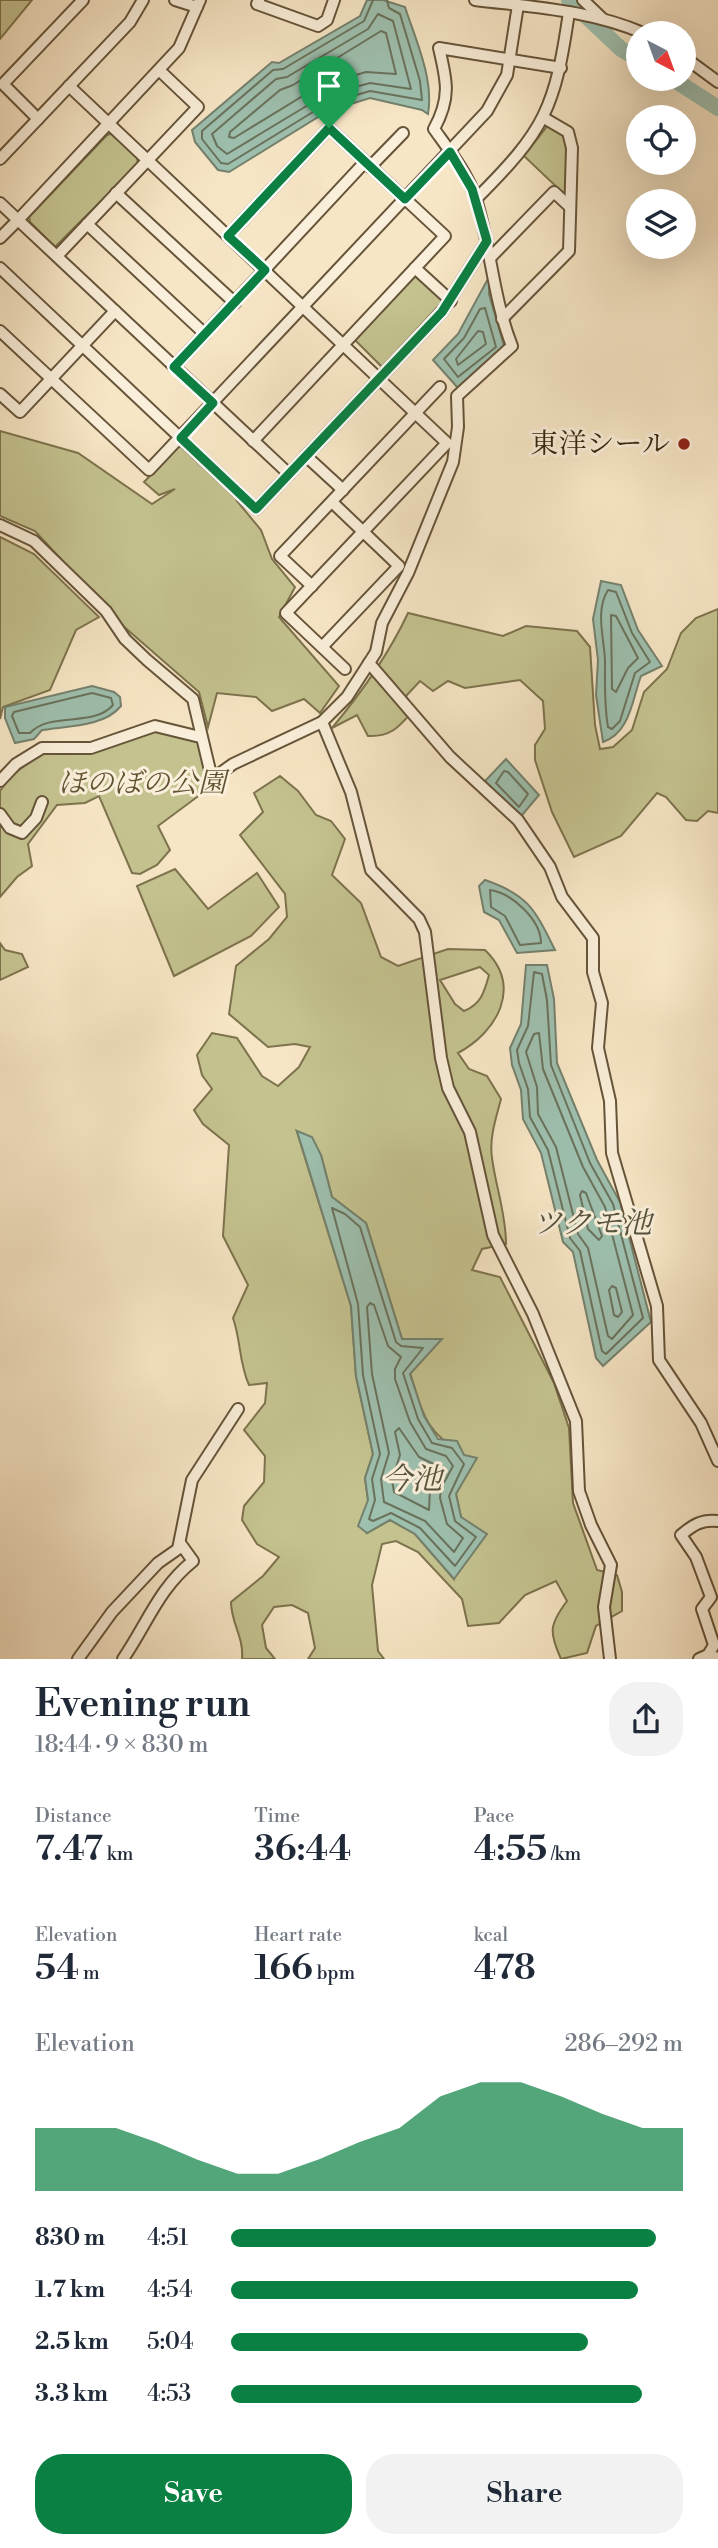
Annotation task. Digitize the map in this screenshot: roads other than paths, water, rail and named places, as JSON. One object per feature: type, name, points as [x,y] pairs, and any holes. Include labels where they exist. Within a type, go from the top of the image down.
[{"type":"street","points":[[38,119],[3,84],[83,0]]},
{"type":"street","points":[[1,155],[130,22],[143,0]]},
{"type":"street","points":[[0,238],[159,70],[185,38],[199,4],[176,0]]},
{"type":"street","points":[[259,0],[257,4],[318,26],[327,20],[334,0]]},
{"type":"street","points":[[475,0],[569,12],[626,27]]},
{"type":"street","points":[[583,0],[603,19]]},
{"type":"street","points":[[0,331],[149,470],[495,101],[511,60],[518,5]]},
{"type":"street","points":[[476,199],[518,156],[544,118],[561,68],[569,12]]},
{"type":"street","points":[[0,525],[34,541],[106,611],[125,639],[193,699],[212,779],[233,764],[321,722],[347,697],[376,652],[379,630],[408,573],[453,462],[458,427],[455,406],[457,396],[512,346],[502,318],[476,199],[434,129],[446,107],[446,82],[439,48],[561,68]]},
{"type":"street","points":[[696,66],[718,82]]},
{"type":"street","points":[[57,256],[198,107],[159,70]]},
{"type":"street","points":[[69,86],[447,443],[286,613],[345,669]]},
{"type":"street","points":[[502,318],[569,251],[572,148],[568,132],[544,118]]},
{"type":"street","points":[[228,236],[329,128],[445,236],[253,441]]},
{"type":"street","points":[[174,367],[368,164],[403,133]]},
{"type":"street","points":[[116,192],[235,303]]},
{"type":"street","points":[[490,258],[554,192],[570,208]]},
{"type":"street","points":[[0,203],[289,474]]},
{"type":"street","points":[[87,224],[205,334]]},
{"type":"street","points":[[0,268],[256,509],[451,301],[487,241]]},
{"type":"street","points":[[415,268],[451,301]]},
{"type":"street","points":[[0,394],[20,412],[115,311]]},
{"type":"street","points":[[312,586],[280,556],[440,387]]},
{"type":"street","points":[[306,456],[343,490]]},
{"type":"street","points":[[322,647],[399,566],[332,502]]},
{"type":"street","points":[[369,663],[450,757],[518,820],[550,867],[562,897],[593,938],[593,972],[603,1003],[598,1048],[610,1101],[612,1153],[652,1283],[657,1306],[659,1360],[701,1423],[718,1461]]},
{"type":"street","points":[[321,722],[351,792],[371,870],[419,919],[425,932],[441,1058],[448,1088],[470,1132],[493,1235],[533,1314],[576,1421],[579,1436],[579,1491],[591,1525],[611,1565],[604,1607],[610,1659]]},
{"type":"street","points":[[0,781],[16,764],[42,748],[91,747],[155,726],[200,737]]},
{"type":"street","points":[[0,814],[10,828],[23,833],[36,818],[42,802]]},
{"type":"street","points":[[78,1659],[112,1612],[158,1563],[178,1549],[191,1480],[238,1409]]},
{"type":"street","points":[[708,1657],[714,1645],[702,1609],[711,1597],[696,1556],[681,1535],[692,1525],[707,1520],[718,1521]]},
{"type":"street","points":[[123,1659],[145,1627],[147,1615],[162,1592],[193,1561],[180,1542]]},
{"type":"water","points":[[367,0],[383,0],[405,7],[426,74],[428,114],[422,110],[370,98],[328,111],[229,172],[218,170],[195,142],[192,130],[272,62],[279,63],[360,16]]},
{"type":"water","points":[[489,277],[489,294],[505,349],[458,388],[433,360],[458,334]]},
{"type":"water","points":[[601,581],[621,585],[638,630],[662,666],[641,676],[625,723],[612,738],[603,742],[596,695],[598,660],[593,619]]},
{"type":"water","points":[[92,686],[114,692],[120,697],[121,706],[114,713],[95,722],[42,730],[34,739],[15,743],[5,718],[5,707]]},
{"type":"water","points":[[506,759],[539,795],[518,820],[485,781]]},
{"type":"water","points":[[485,880],[512,892],[529,906],[555,950],[517,953],[499,920],[484,912],[479,886]]},
{"type":"water","name":"ツクモ池","points":[[526,965],[547,965],[554,999],[557,1063],[597,1160],[620,1202],[651,1322],[603,1366],[596,1358],[573,1252],[563,1242],[541,1153],[523,1119],[521,1090],[512,1065],[510,1048],[521,1024]]},
{"type":"water","name":"今池","points":[[297,1131],[312,1137],[321,1155],[332,1197],[366,1223],[402,1339],[442,1339],[410,1374],[424,1416],[438,1439],[457,1441],[464,1455],[477,1458],[456,1494],[461,1517],[487,1534],[454,1579],[415,1534],[390,1520],[367,1533],[358,1526],[368,1500],[365,1478],[373,1454],[356,1376],[351,1306]]},
{"type":"waterway","points":[[569,0],[626,52]]},
{"type":"waterway","points":[[692,91],[718,108]]},
{"type":"place","name":"東洋シール","points":[[684,444]]},
{"type":"park label","name":"ほのぼの公園","points":[[142,783]]}]
